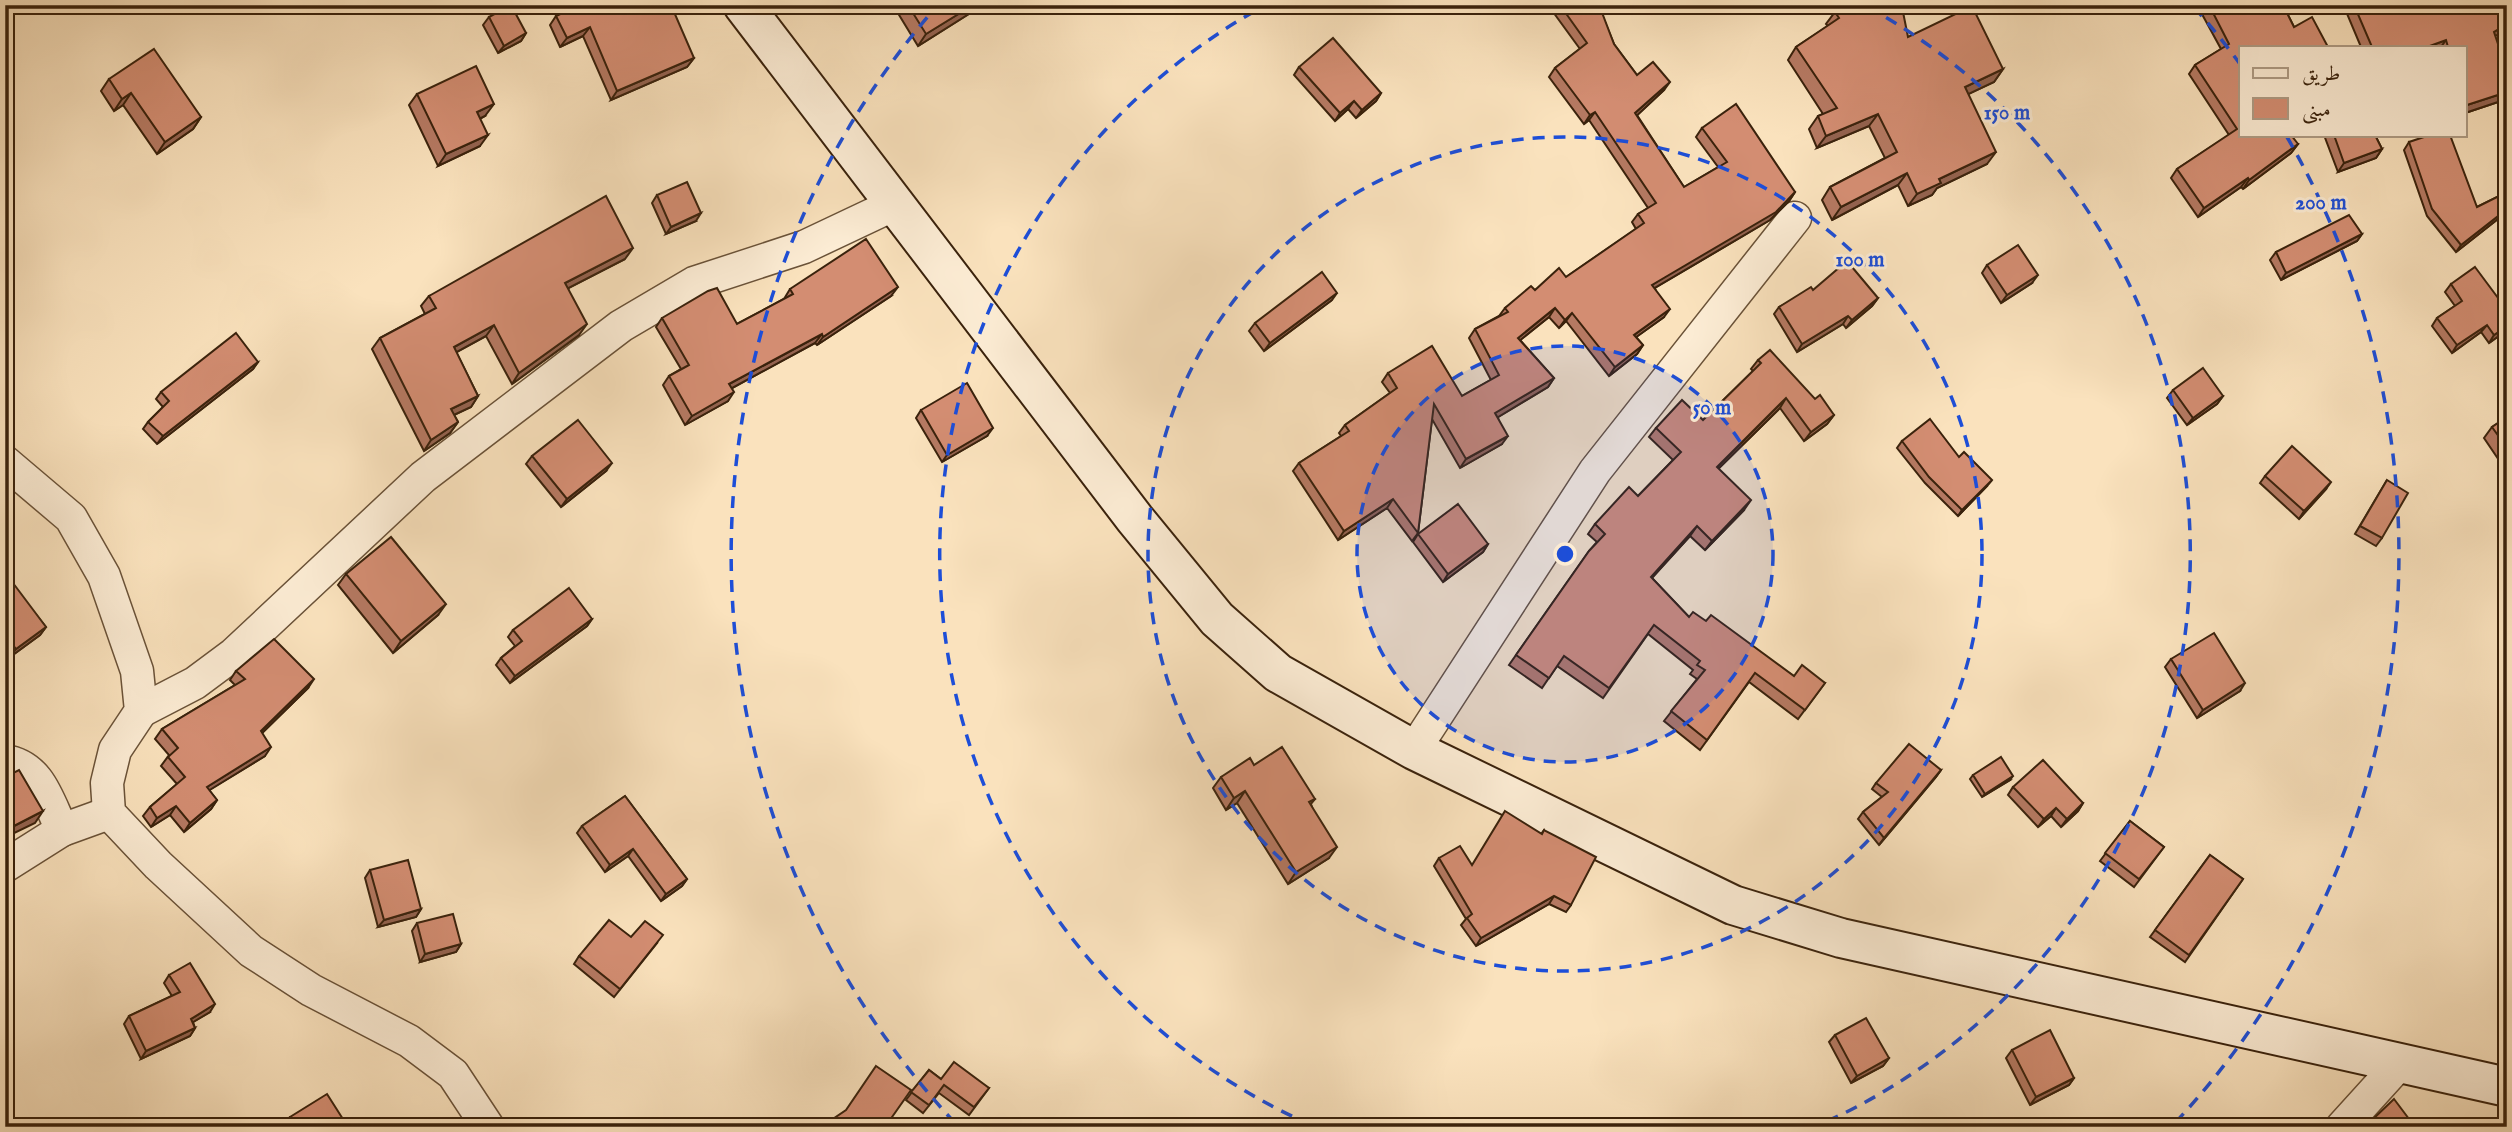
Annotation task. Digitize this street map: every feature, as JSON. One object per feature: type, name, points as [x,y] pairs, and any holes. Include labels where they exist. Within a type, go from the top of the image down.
[{"type":"main road","points":[[743,5],[1135,519],[1217,619],[1278,673],[1414,750],[1733,905],[1841,938],[2507,1087]]},
{"type":"street","points":[[488,1127],[453,1074],[410,1041],[310,990],[251,951],[158,865],[109,813],[107,783],[115,750],[141,711],[195,683],[234,654],[423,477],[621,326],[694,283],[804,247],[895,204]]},
{"type":"street","points":[[1414,750],[1595,471],[1795,218]]},
{"type":"street","points":[[5,462],[71,518],[104,576],[136,671],[141,711]]},
{"type":"street","points":[[5,761],[20,763],[33,772],[62,830]]},
{"type":"street","points":[[5,866],[62,830],[109,813]]},
{"type":"street","points":[[2342,1127],[2400,1063]]},
{"type":"building","points":[[511,5],[526,33],[504,46],[489,17]]},
{"type":"building","points":[[580,5],[671,5],[694,58],[617,91],[590,27],[567,38],[556,16]]},
{"type":"building","points":[[908,5],[973,5],[926,34]]},
{"type":"building","points":[[1560,5],[1598,5],[1614,44],[1637,75],[1653,62],[1670,82],[1635,113],[1684,187],[1727,162],[1702,128],[1736,104],[1795,192],[1776,212],[1652,285],[1670,309],[1634,335],[1643,345],[1615,367],[1572,313],[1565,320],[1555,308],[1518,338],[1554,378],[1495,413],[1508,436],[1466,459],[1434,404],[1418,533],[1393,499],[1344,531],[1299,463],[1349,431],[1345,425],[1397,388],[1388,373],[1432,346],[1462,396],[1499,375],[1475,329],[1508,312],[1505,308],[1531,286],[1535,290],[1559,268],[1566,277],[1644,223],[1638,214],[1656,203],[1595,112],[1590,115],[1555,68],[1587,43]]},
{"type":"building","points":[[1846,5],[1883,5],[1886,10],[1902,7],[1908,37],[1972,6],[2003,69],[1965,87],[1996,152],[1939,179],[1941,183],[1917,194],[1907,173],[1841,207],[1830,187],[1897,152],[1878,114],[1826,136],[1818,116],[1837,108],[1796,47],[1839,18],[1835,12]]},
{"type":"building","points":[[2209,5],[2283,5],[2294,27],[2312,17],[2327,46],[2239,46],[2239,136],[2292,136],[2298,144],[2249,180],[2248,178],[2204,208],[2177,169],[2237,129],[2195,65],[2229,44]]},
{"type":"building","points":[[2354,5],[2507,5],[2507,24],[2494,32],[2507,71],[2507,92],[2467,105],[2466,46],[2448,46],[2446,40],[2430,46],[2372,46]]},
{"type":"building","points":[[1333,38],[1381,93],[1362,110],[1354,101],[1340,113],[1299,67]]},
{"type":"building","points":[[154,49],[201,117],[165,142],[131,93],[122,99],[109,79]]},
{"type":"building","points":[[476,66],[494,104],[477,112],[488,135],[446,154],[417,94]]},
{"type":"building","points":[[2334,136],[2376,136],[2382,149],[2344,163]]},
{"type":"building","points":[[2427,136],[2450,136],[2477,207],[2507,192],[2507,209],[2461,245],[2432,209],[2409,142]]},
{"type":"building","points":[[687,182],[701,213],[671,227],[657,195]]},
{"type":"building","points":[[606,196],[633,248],[565,283],[587,324],[519,373],[494,325],[454,347],[478,396],[451,409],[458,422],[431,440],[380,338],[436,308],[429,296]]},
{"type":"building","points":[[2349,215],[2362,234],[2286,273],[2276,252]]},
{"type":"building","points":[[866,239],[898,287],[823,337],[822,334],[729,384],[734,392],[692,416],[669,376],[689,365],[662,318],[717,288],[737,324],[793,294],[790,289]]},
{"type":"building","points":[[2018,245],[2038,275],[2007,295],[1987,265]]},
{"type":"building","points":[[1847,261],[1878,298],[1852,320],[1848,316],[1802,344],[1779,307],[1811,287],[1813,290]]},
{"type":"building","points":[[2475,267],[2507,310],[2507,326],[2494,335],[2487,325],[2457,345],[2437,318],[2462,301],[2451,284]]},
{"type":"building","points":[[1322,272],[1337,293],[1270,343],[1255,323]]},
{"type":"building","points":[[236,333],[258,362],[163,436],[148,422],[169,401],[161,392]]},
{"type":"building","points":[[1770,350],[1815,399],[1820,395],[1834,415],[1811,432],[1786,398],[1717,467],[1751,500],[1712,541],[1697,526],[1651,577],[1689,617],[1693,612],[1706,621],[1711,615],[1794,676],[1802,665],[1825,683],[1805,710],[1755,673],[1707,740],[1671,711],[1705,670],[1697,665],[1700,661],[1654,625],[1609,688],[1564,656],[1549,678],[1516,655],[1589,551],[1605,534],[1595,524],[1629,487],[1638,496],[1681,452],[1656,428],[1682,400],[1703,420],[1761,363],[1758,360]]},
{"type":"building","points":[[2203,368],[2223,396],[2193,418],[2173,390]]},
{"type":"building","points":[[967,383],[993,428],[947,455],[921,410]]},
{"type":"building","points":[[2507,417],[2507,448],[2492,427]]},
{"type":"building","points":[[1930,419],[1959,457],[1964,452],[1992,480],[1962,510],[1929,477],[1902,441]]},
{"type":"building","points":[[578,420],[612,463],[567,499],[532,456]]},
{"type":"building","points":[[2292,446],[2331,482],[2304,511],[2265,476]]},
{"type":"building","points":[[2387,480],[2408,493],[2382,538],[2360,526]]},
{"type":"building","points":[[1458,504],[1488,544],[1448,574],[1418,534]]},
{"type":"building","points":[[391,537],[446,604],[401,641],[346,574]]},
{"type":"building","points":[[7,575],[46,627],[16,649],[5,634]]},
{"type":"building","points":[[569,588],[592,619],[515,676],[501,658],[522,641],[513,630]]},
{"type":"building","points":[[2214,633],[2245,683],[2203,710],[2171,659]]},
{"type":"building","points":[[274,639],[314,679],[261,731],[271,747],[207,787],[217,800],[190,823],[176,806],[157,818],[150,807],[185,777],[168,757],[178,748],[162,729],[245,679],[236,671]]},
{"type":"building","points":[[1909,744],[1941,770],[1884,838],[1863,812],[1888,792],[1876,783]]},
{"type":"building","points":[[1282,747],[1315,799],[1309,802],[1337,847],[1296,872],[1245,791],[1234,798],[1221,777],[1250,758],[1254,765]]},
{"type":"building","points":[[2001,757],[2013,776],[1985,794],[1973,775]]},
{"type":"building","points":[[2043,760],[2083,803],[2067,819],[2056,808],[2044,819],[2013,787]]},
{"type":"building","points":[[19,770],[43,811],[10,828],[13,833],[5,839],[5,777]]},
{"type":"building","points":[[625,796],[687,879],[666,894],[633,849],[610,865],[582,826]]},
{"type":"building","points":[[1505,811],[1542,834],[1544,830],[1596,857],[1571,905],[1554,896],[1481,938],[1467,918],[1472,914],[1439,858],[1460,846],[1472,865]]},
{"type":"building","points":[[2130,821],[2164,847],[2139,879],[2105,853]]},
{"type":"building","points":[[2210,855],[2243,879],[2189,955],[2155,930]]},
{"type":"building","points":[[408,860],[421,909],[384,920],[370,870]]},
{"type":"building","points":[[453,914],[461,944],[425,954],[417,923]]},
{"type":"building","points":[[609,920],[631,937],[645,921],[663,935],[620,989],[579,956]]},
{"type":"building","points":[[190,963],[215,1004],[191,1019],[195,1028],[146,1051],[129,1016],[180,992],[169,975]]},
{"type":"building","points":[[1866,1018],[1889,1058],[1857,1076],[1835,1035]]},
{"type":"building","points":[[2050,1030],[2074,1078],[2036,1097],[2012,1050]]},
{"type":"building","points":[[954,1062],[989,1088],[974,1107],[944,1085],[929,1105],[911,1092],[929,1070],[941,1079]]},
{"type":"building","points":[[876,1066],[911,1090],[885,1127],[821,1127],[846,1110]]},
{"type":"building","points":[[327,1094],[348,1127],[296,1127],[290,1117]]},
{"type":"building","points":[[2394,1099],[2415,1127],[2375,1127],[2371,1121]]},
{"type":"building","points":[[999,1119],[1009,1127],[994,1127]]}]
